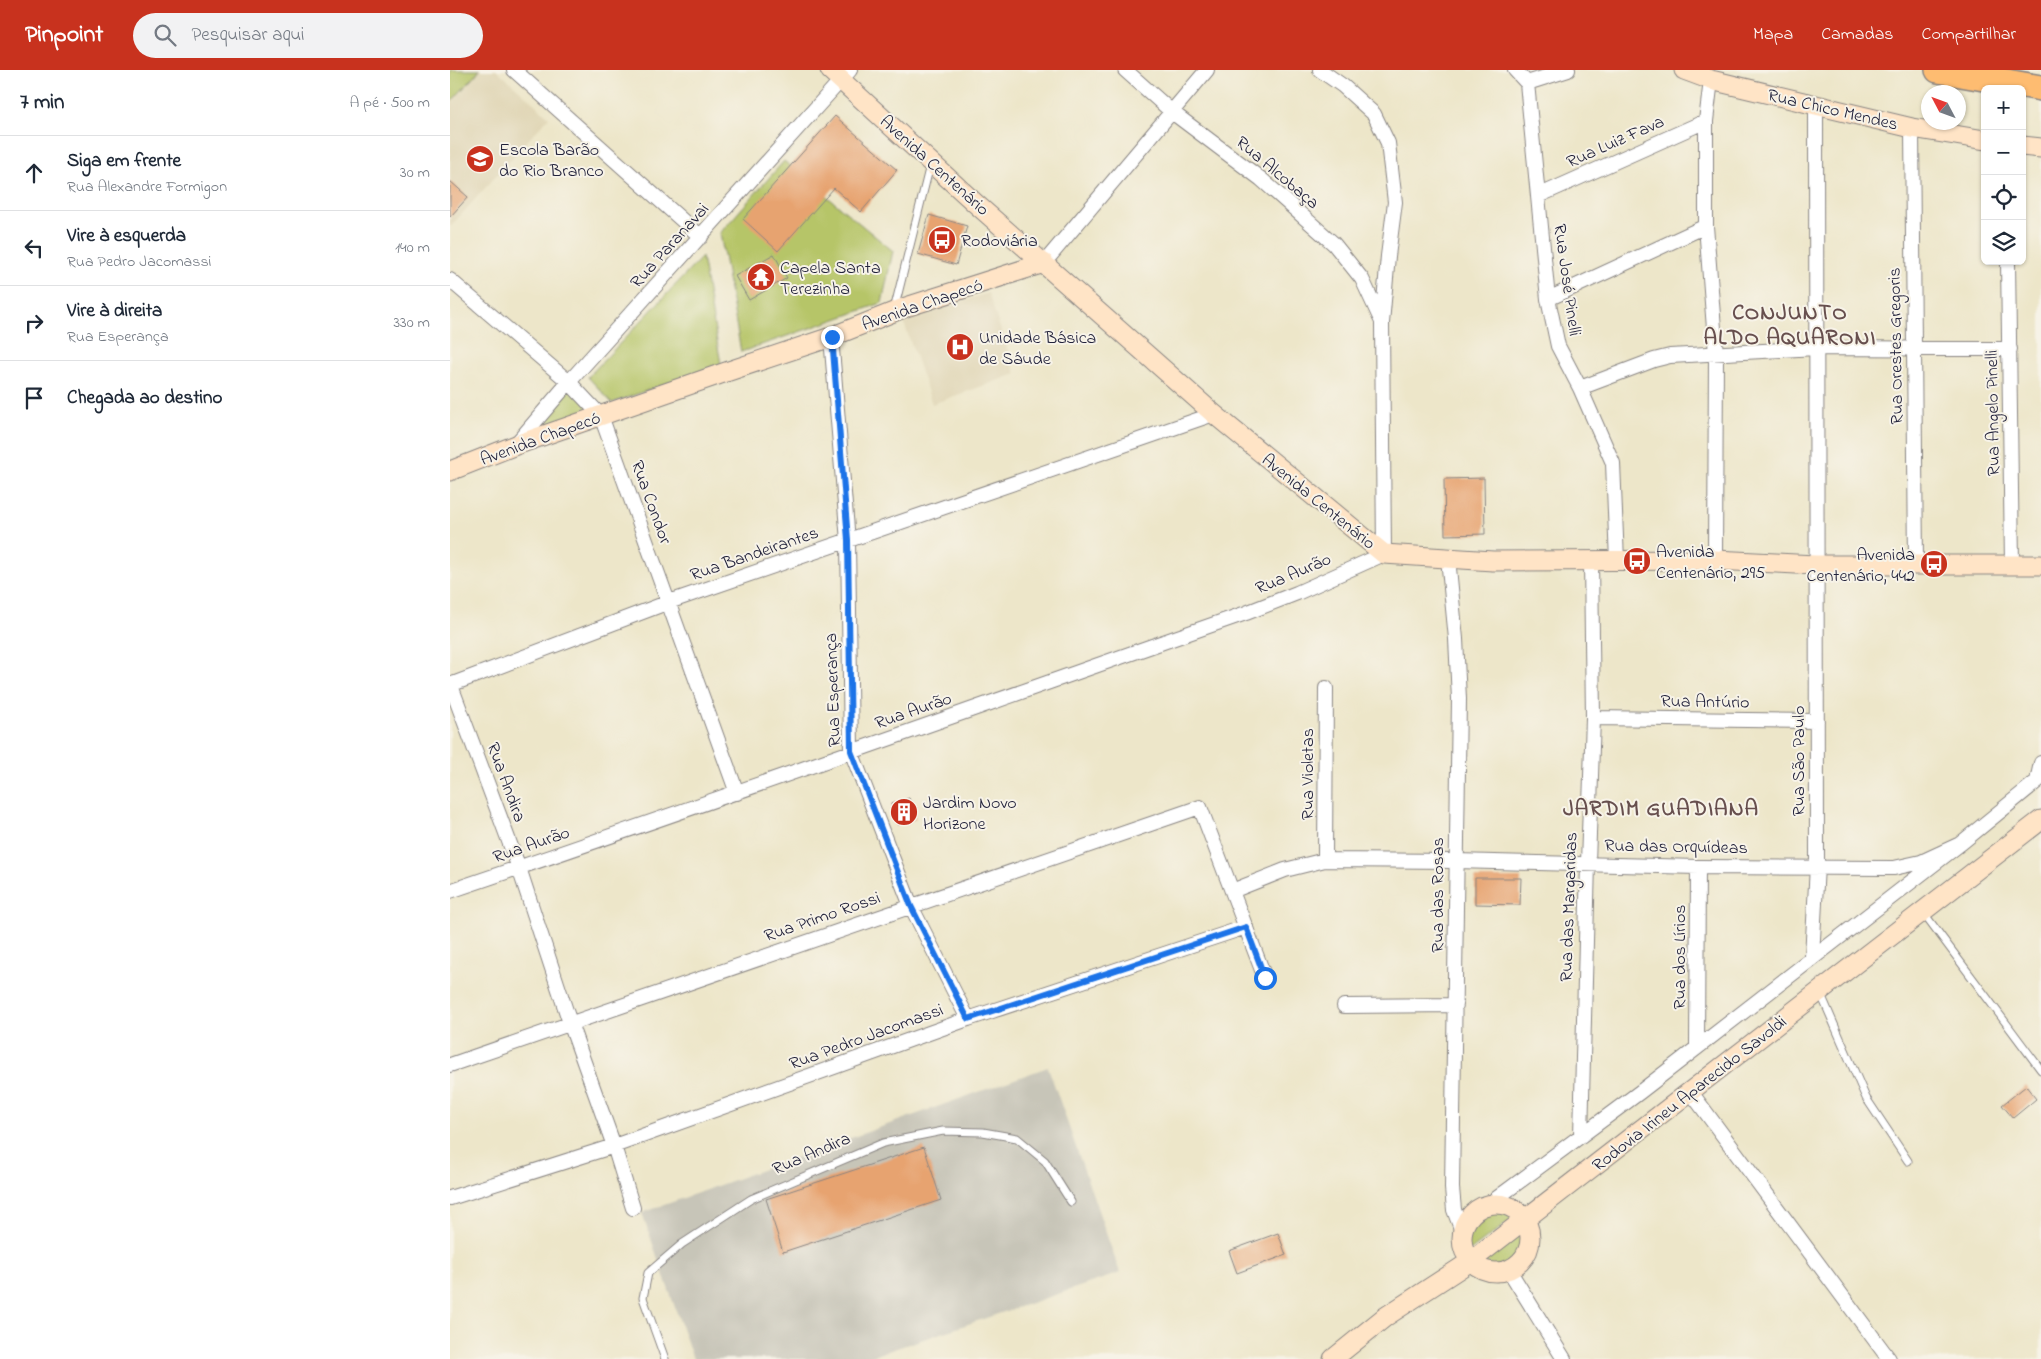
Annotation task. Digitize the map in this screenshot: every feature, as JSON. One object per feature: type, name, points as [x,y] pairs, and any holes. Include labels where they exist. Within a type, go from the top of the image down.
[{"type":"highway","points":[[1938,70],[2041,88]]},
{"type":"street","points":[[514,70],[701,237]]},
{"type":"street","name":"Rua Alcobaça","points":[[1125,70],[1172,112],[1261,179],[1334,244],[1348,259],[1362,280],[1382,323]]},
{"type":"street","points":[[1044,263],[1207,70]]},
{"type":"street","points":[[1320,70],[1374,114],[1388,143],[1395,202],[1382,323],[1384,554]]},
{"type":"street","points":[[1515,70],[1528,83],[1568,70]]},
{"type":"street","name":"Rua Chico Mendes","points":[[1684,70],[1711,80],[1912,128],[1981,139]]},
{"type":"street","name":"Rua Paranavai","points":[[516,445],[569,382],[701,237],[840,73]]},
{"type":"street","name":"Avenida Centenário","points":[[840,73],[931,163],[1214,414],[1384,554],[1493,561],[1715,560],[1815,565],[2041,565]]},
{"type":"street","points":[[1711,80],[1706,121],[1706,226],[1716,354],[1715,560]]},
{"type":"street","name":"Rua José Pinelli","points":[[1528,83],[1548,299],[1558,346],[1580,388],[1613,463],[1617,561]]},
{"type":"street","name":"Rua São Paulo","points":[[1812,957],[1816,866],[1817,721],[1815,565],[1816,105]]},
{"type":"street","name":"Rua Luiz Fava","points":[[1538,196],[1706,121]]},
{"type":"street","name":"Rua Orestes Gregoris","points":[[1912,128],[1916,564]]},
{"type":"street","points":[[2026,146],[2041,148]]},
{"type":"street","points":[[1548,299],[1706,226]]},
{"type":"street","name":"Avenida Chapecó","points":[[450,471],[516,445],[832,337],[893,312],[1044,263]]},
{"type":"street","name":"Rua Angelo Pinelli","points":[[2008,265],[2012,565]]},
{"type":"street","name":"Rua Condor","points":[[450,280],[569,382],[602,416],[737,793]]},
{"type":"street","name":"Rua Esperança","points":[[832,337],[848,540],[851,751],[911,906],[968,1019]]},
{"type":"street","points":[[1580,388],[1654,360],[1670,356],[1816,348],[2010,348]]},
{"type":"street","name":"Rua Bandeirantes","points":[[450,684],[669,602],[1214,414]]},
{"type":"street","name":"Rua Aurão","points":[[450,891],[737,793],[851,751],[1246,613],[1297,594],[1384,554]]},
{"type":"street","name":"Rua das Rosas","points":[[1448,558],[1456,638],[1459,699],[1452,1188],[1454,1210],[1462,1231]]},
{"type":"street","name":"Rua das Margaridas","points":[[1581,1136],[1594,718],[1591,560]]},
{"type":"street","name":"Rua Andira","points":[[450,684],[519,868],[570,1023],[614,1146],[633,1208]]},
{"type":"street","name":"Rua Violetas","points":[[1325,860],[1326,688]]},
{"type":"street","name":"Rua Antúrio","points":[[1594,718],[1817,721]]},
{"type":"street","points":[[1489,1204],[1698,1047],[1960,844],[2039,780],[2041,763]]},
{"type":"street","name":"Rua Primo Rossi","points":[[450,1065],[1200,807],[1232,891]]},
{"type":"street","name":"Rodovia Irineu Aparecido Savoldi","points":[[1333,1359],[1385,1317],[1470,1262],[2041,820]]},
{"type":"street","name":"Rua das Orquídeas","points":[[1232,891],[1284,870],[1325,860],[1588,863],[1698,867],[1816,866],[1894,868],[1921,862],[1960,844]]},
{"type":"street","name":"Rua dos Lírios","points":[[1698,867],[1698,1047]]},
{"type":"street","points":[[1232,891],[1265,978]]},
{"type":"street","name":"Rua Pedro Jacomassi","points":[[450,1198],[614,1146],[968,1019],[1246,927]]},
{"type":"street","points":[[1344,1006],[1456,1005]]},
{"type":"street","points":[[1690,1091],[1889,1359]]},
{"type":"street","points":[[1499,1203],[1518,1211],[1525,1218],[1530,1230],[1528,1247],[1519,1263],[1509,1270],[1488,1272],[1479,1268],[1470,1262],[1463,1247],[1462,1231],[1472,1213],[1480,1207],[1489,1204],[1499,1203]]},
{"type":"street","points":[[1509,1270],[1564,1359]]},
{"type":"lane","points":[[893,312],[931,163]]},
{"type":"lane","points":[[1923,911],[2041,1070]]},
{"type":"lane","points":[[1820,991],[1866,1098],[1908,1161]]},
{"type":"lane","name":"Rua Andira","points":[[665,1359],[643,1298],[648,1274],[682,1244],[752,1200],[883,1143],[944,1131],[982,1132],[1016,1138],[1045,1161],[1071,1202]]},
{"type":"shaded area","name":"Escola Barão do Rio Branco","points":[[450,70],[497,70],[549,117],[450,227]]},
{"type":"shaded area","name":"Unidade Básica de Sáude","points":[[988,293],[1016,374],[932,404],[903,320]]},
{"type":"shaded area","points":[[1048,1067],[1120,1273],[864,1359],[693,1359],[642,1213]]},
{"type":"green space","points":[[450,70],[480,70],[450,103]]},
{"type":"green space","points":[[784,161],[893,251],[882,303],[741,352],[720,233]]},
{"type":"green space","points":[[702,257],[721,364],[612,403],[588,377]]},
{"type":"green space","points":[[571,386],[592,409],[540,429]]},
{"type":"green space","points":[[1490,1207],[1509,1209],[1518,1215],[1467,1253],[1464,1238],[1467,1225],[1476,1215]]},
{"type":"green space","points":[[1526,1228],[1526,1247],[1515,1260],[1499,1265],[1489,1266],[1480,1264]]},
{"type":"building","points":[[835,116],[897,170],[861,212],[834,188],[778,251],[743,219]]},
{"type":"building","points":[[450,181],[468,197],[450,217]]},
{"type":"building","name":"Rodoviária","points":[[929,215],[967,226],[956,265],[918,254]]},
{"type":"building","name":"Capela Santa Terezinha","points":[[774,254],[787,278],[749,300],[735,276]]},
{"type":"building","points":[[1484,478],[1485,534],[1445,535],[1444,479]]},
{"type":"building","name":"Jardim Novo Horizone","points":[[909,798],[916,819],[898,825],[891,804]]},
{"type":"building","points":[[1475,878],[1521,878],[1520,905],[1475,904]]},
{"type":"building","points":[[2026,1086],[2036,1099],[2013,1118],[2002,1105]]},
{"type":"building","points":[[924,1147],[941,1200],[783,1252],[766,1199]]},
{"type":"building","points":[[1278,1233],[1286,1255],[1237,1273],[1229,1251]]},
{"type":"place","name":"Escola Barão do Rio Branco","points":[[480,159]]},
{"type":"place","name":"Rodoviária","points":[[942,240]]},
{"type":"place","name":"Capela Santa Terezinha","points":[[761,277]]},
{"type":"place","name":"Unidade Básica de Sáude","points":[[960,347]]},
{"type":"place","name":"Avenida Centenário, 295","points":[[1637,561]]},
{"type":"place","name":"Avenida Centenário, 442","points":[[1934,564]]},
{"type":"place","name":"Jardim Novo Horizone","points":[[904,812]]},
{"type":"district","name":"CONJUNTO ALDO AQUARONI","points":[[1790,324]]},
{"type":"district","name":"JARDIM GUADIANA","points":[[1661,807]]},
{"type":"route","points":[[832,337],[848,540],[851,751],[911,906],[968,1019],[1246,927],[1265,978]]}]
